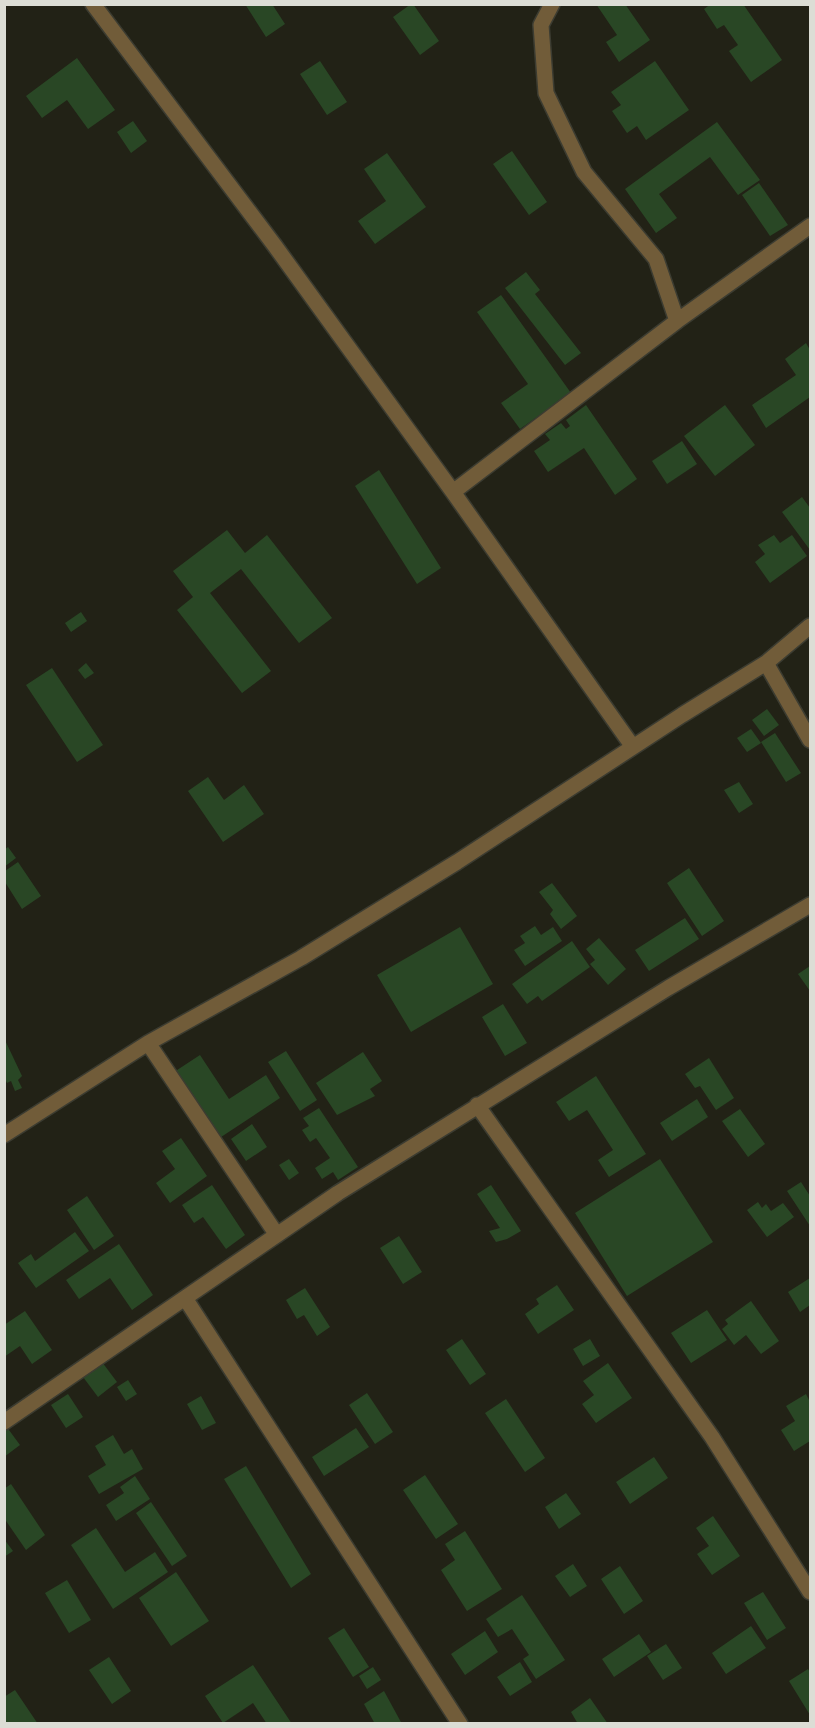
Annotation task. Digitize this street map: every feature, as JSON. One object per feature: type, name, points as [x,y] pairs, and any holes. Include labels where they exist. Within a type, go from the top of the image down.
[{"type":"street","points":[[93,4],[274,246],[453,492],[633,747]]},
{"type":"street","points":[[552,4],[541,25],[546,93],[584,172],[656,259],[677,321]]},
{"type":"street","points":[[453,492],[677,321],[810,226]]},
{"type":"street","points":[[4,1135],[148,1043],[301,958],[369,917],[766,663],[810,626]]},
{"type":"street","points":[[766,663],[810,740]]},
{"type":"street","points":[[4,1422],[338,1193],[668,988],[810,905]]},
{"type":"street","points":[[148,1043],[277,1235]]},
{"type":"street","points":[[477,1105],[712,1437],[810,1592]]},
{"type":"street","points":[[184,1298],[460,1724]]},
{"type":"building","points":[[245,4],[272,4],[285,24],[266,37]]},
{"type":"building","points":[[411,4],[439,41],[420,55],[393,17]]},
{"type":"building","points":[[596,4],[625,4],[650,40],[619,62],[606,42],[617,35]]},
{"type":"building","points":[[711,4],[743,4],[782,60],[751,82],[729,51],[738,45],[724,25],[717,29],[704,9]]},
{"type":"building","points":[[77,58],[115,110],[88,129],[67,100],[42,118],[26,96]]},
{"type":"building","points":[[320,61],[347,102],[327,115],[300,74]]},
{"type":"building","points":[[655,61],[689,110],[646,140],[637,126],[627,133],[612,111],[621,105],[611,92]]},
{"type":"building","points":[[133,121],[147,141],[131,153],[117,132]]},
{"type":"building","points":[[717,122],[760,180],[738,195],[710,157],[659,194],[677,218],[656,233],[625,189]]},
{"type":"building","points":[[512,151],[547,202],[529,215],[493,164]]},
{"type":"building","points":[[387,153],[426,207],[375,244],[358,221],[386,201],[364,169]]},
{"type":"building","points":[[759,183],[788,225],[770,236],[742,195]]},
{"type":"building","points":[[526,272],[540,290],[535,294],[581,353],[565,365],[505,288]]},
{"type":"building","points":[[501,295],[571,393],[520,429],[501,403],[528,384],[477,312]]},
{"type":"building","points":[[806,343],[810,350],[810,397],[766,428],[752,405],[796,375],[785,359]]},
{"type":"building","points":[[586,405],[637,479],[615,495],[584,448],[548,472],[534,451],[550,440],[545,434],[561,423],[566,429],[570,426],[566,420]]},
{"type":"building","points":[[725,405],[755,445],[715,476],[684,436]]},
{"type":"building","points":[[682,441],[697,464],[667,484],[652,461]]},
{"type":"building","points":[[379,470],[441,568],[417,584],[355,486]]},
{"type":"building","points":[[802,497],[810,508],[810,550],[782,512]]},
{"type":"building","points":[[227,530],[245,553],[267,535],[332,618],[299,643],[241,569],[210,593],[271,671],[242,693],[177,610],[193,597],[173,571]]},
{"type":"building","points":[[774,535],[780,543],[792,535],[807,556],[770,583],[755,562],[765,554],[758,545]]},
{"type":"building","points":[[81,612],[87,621],[71,632],[65,623]]},
{"type":"building","points":[[86,663],[94,673],[85,679],[78,670]]},
{"type":"building","points":[[52,668],[103,745],[77,762],[26,685]]},
{"type":"building","points":[[767,709],[779,725],[764,736],[752,720]]},
{"type":"building","points":[[751,729],[761,743],[747,752],[737,738]]},
{"type":"building","points":[[775,733],[801,773],[786,782],[761,742]]},
{"type":"building","points":[[208,777],[224,800],[244,785],[264,814],[223,842],[188,791]]},
{"type":"building","points":[[739,782],[753,804],[739,813],[724,790]]},
{"type":"building","points":[[8,847],[16,858],[4,867],[4,850]]},
{"type":"building","points":[[18,862],[41,896],[22,909],[5,882],[5,871]]},
{"type":"building","points":[[689,868],[724,921],[702,936],[667,883]]},
{"type":"building","points":[[552,883],[577,916],[561,929],[550,914],[553,910],[539,892]]},
{"type":"building","points":[[685,918],[699,939],[649,971],[635,950]]},
{"type":"building","points":[[535,926],[541,935],[553,927],[562,941],[525,966],[514,950],[525,943],[520,936]]},
{"type":"building","points":[[460,927],[493,984],[411,1032],[377,975]]},
{"type":"building","points":[[599,938],[626,969],[608,985],[590,964],[595,960],[586,949]]},
{"type":"building","points":[[572,941],[590,967],[542,1001],[538,996],[527,1004],[512,984]]},
{"type":"building","points":[[810,966],[810,991],[798,974]]},
{"type":"building","points":[[503,1004],[527,1043],[505,1056],[482,1017]]},
{"type":"building","points":[[4,1038],[22,1076],[18,1080],[22,1088],[15,1091],[11,1081],[7,1083],[4,1077]]},
{"type":"building","points":[[286,1051],[317,1100],[300,1111],[268,1062]]},
{"type":"building","points":[[363,1052],[382,1081],[370,1089],[375,1096],[337,1115],[316,1083]]},
{"type":"building","points":[[200,1055],[229,1099],[266,1075],[280,1098],[215,1141],[171,1074]]},
{"type":"building","points":[[709,1058],[734,1098],[716,1110],[700,1086],[695,1088],[685,1074]]},
{"type":"building","points":[[596,1076],[646,1154],[609,1177],[598,1160],[613,1150],[587,1110],[569,1121],[556,1102]]},
{"type":"building","points":[[697,1099],[708,1117],[672,1141],[660,1123]]},
{"type":"building","points":[[319,1108],[358,1167],[338,1180],[333,1172],[322,1179],[315,1168],[330,1158],[316,1138],[310,1142],[302,1130],[309,1126],[303,1118]]},
{"type":"building","points":[[740,1109],[765,1144],[748,1157],[722,1121]]},
{"type":"building","points":[[252,1124],[267,1147],[246,1161],[231,1139]]},
{"type":"building","points":[[181,1138],[207,1176],[170,1203],[156,1183],[175,1169],[162,1151]]},
{"type":"building","points":[[289,1159],[299,1173],[289,1180],[279,1165]]},
{"type":"building","points":[[660,1159],[713,1242],[627,1296],[575,1213]]},
{"type":"building","points":[[801,1182],[810,1196],[810,1226],[787,1191]]},
{"type":"building","points":[[212,1185],[245,1235],[226,1249],[203,1217],[194,1223],[182,1205]]},
{"type":"building","points":[[491,1185],[521,1231],[496,1242],[489,1231],[500,1228],[477,1194]]},
{"type":"building","points":[[87,1196],[114,1236],[94,1250],[67,1210]]},
{"type":"building","points":[[758,1202],[762,1208],[766,1204],[771,1211],[783,1203],[794,1217],[767,1237],[747,1210]]},
{"type":"building","points":[[75,1232],[89,1251],[36,1288],[18,1263],[31,1254],[35,1261]]},
{"type":"building","points":[[399,1236],[422,1272],[403,1284],[380,1248]]},
{"type":"building","points":[[119,1244],[153,1295],[132,1310],[110,1278],[79,1299],[66,1280]]},
{"type":"building","points":[[810,1278],[810,1305],[800,1312],[788,1292]]},
{"type":"building","points":[[557,1285],[574,1310],[538,1334],[525,1314],[539,1304],[536,1299]]},
{"type":"building","points":[[305,1288],[330,1327],[317,1336],[304,1315],[297,1319],[286,1300]]},
{"type":"building","points":[[751,1301],[779,1341],[761,1354],[746,1335],[734,1345],[722,1329],[728,1324],[725,1320]]},
{"type":"building","points":[[707,1310],[727,1340],[691,1363],[671,1333]]},
{"type":"building","points":[[25,1311],[52,1350],[32,1364],[20,1346],[4,1357],[4,1325]]},
{"type":"building","points":[[462,1339],[486,1374],[470,1385],[446,1350]]},
{"type":"building","points":[[590,1339],[600,1356],[583,1366],[573,1349]]},
{"type":"building","points":[[102,1362],[117,1382],[98,1397],[83,1377]]},
{"type":"building","points":[[608,1363],[632,1398],[596,1423],[582,1404],[594,1395],[583,1381]]},
{"type":"building","points":[[128,1380],[137,1394],[126,1401],[117,1387]]},
{"type":"building","points":[[367,1393],[393,1432],[375,1444],[349,1405]]},
{"type":"building","points":[[68,1394],[83,1417],[66,1428],[51,1405]]},
{"type":"building","points":[[806,1394],[810,1402],[810,1441],[794,1451],[781,1430],[795,1421],[786,1406]]},
{"type":"building","points":[[201,1396],[216,1423],[202,1430],[187,1404]]},
{"type":"building","points":[[506,1399],[545,1458],[525,1472],[485,1413]]},
{"type":"building","points":[[6,1426],[20,1445],[4,1457],[4,1427]]},
{"type":"building","points":[[356,1428],[369,1447],[324,1476],[312,1457]]},
{"type":"building","points":[[113,1435],[124,1454],[132,1449],[143,1469],[99,1494],[88,1476],[106,1465],[95,1446]]},
{"type":"building","points":[[654,1457],[668,1478],[630,1504],[616,1482]]},
{"type":"building","points":[[246,1466],[311,1574],[291,1588],[224,1479]]},
{"type":"building","points":[[425,1475],[458,1524],[436,1539],[403,1490]]},
{"type":"building","points":[[135,1476],[150,1499],[116,1521],[106,1505],[124,1493],[120,1487]]},
{"type":"building","points":[[11,1484],[45,1535],[26,1550],[4,1518],[4,1489]]},
{"type":"building","points":[[566,1493],[581,1514],[559,1529],[545,1507]]},
{"type":"building","points":[[151,1502],[187,1556],[172,1566],[136,1513]]},
{"type":"building","points":[[713,1516],[740,1556],[712,1575],[697,1554],[709,1546],[696,1528]]},
{"type":"building","points":[[96,1528],[125,1572],[155,1552],[168,1572],[113,1609],[71,1545]]},
{"type":"building","points":[[465,1531],[502,1589],[467,1611],[441,1570],[455,1560],[445,1544]]},
{"type":"building","points":[[4,1539],[13,1551],[4,1557]]},
{"type":"building","points":[[573,1564],[587,1586],[570,1597],[555,1576]]},
{"type":"building","points":[[620,1566],[643,1601],[624,1614],[601,1579]]},
{"type":"building","points":[[176,1572],[209,1621],[171,1646],[139,1598]]},
{"type":"building","points":[[67,1580],[91,1620],[69,1633],[45,1593]]},
{"type":"building","points":[[763,1592],[786,1628],[767,1640],[744,1603]]},
{"type":"building","points":[[522,1595],[565,1660],[536,1679],[523,1659],[529,1655],[512,1629],[498,1637],[486,1619]]},
{"type":"building","points":[[751,1626],[766,1648],[726,1674],[712,1653]]},
{"type":"building","points":[[344,1628],[369,1667],[353,1677],[328,1638]]},
{"type":"building","points":[[485,1631],[498,1652],[465,1675],[451,1654]]},
{"type":"building","points":[[639,1634],[651,1652],[614,1677],[602,1659]]},
{"type":"building","points":[[666,1644],[682,1668],[663,1680],[647,1656]]},
{"type":"building","points":[[109,1657],[131,1691],[112,1704],[89,1670]]},
{"type":"building","points":[[520,1662],[532,1682],[510,1696],[497,1677]]},
{"type":"building","points":[[253,1665],[292,1724],[267,1724],[253,1703],[223,1723],[205,1696]]},
{"type":"building","points":[[373,1667],[381,1680],[367,1689],[359,1676]]},
{"type":"building","points":[[808,1669],[810,1672],[810,1715],[789,1681]]},
{"type":"building","points":[[15,1690],[38,1724],[4,1724],[4,1697]]},
{"type":"building","points":[[384,1691],[402,1724],[375,1724],[364,1704]]},
{"type":"building","points":[[590,1698],[608,1724],[578,1724],[571,1712]]}]
